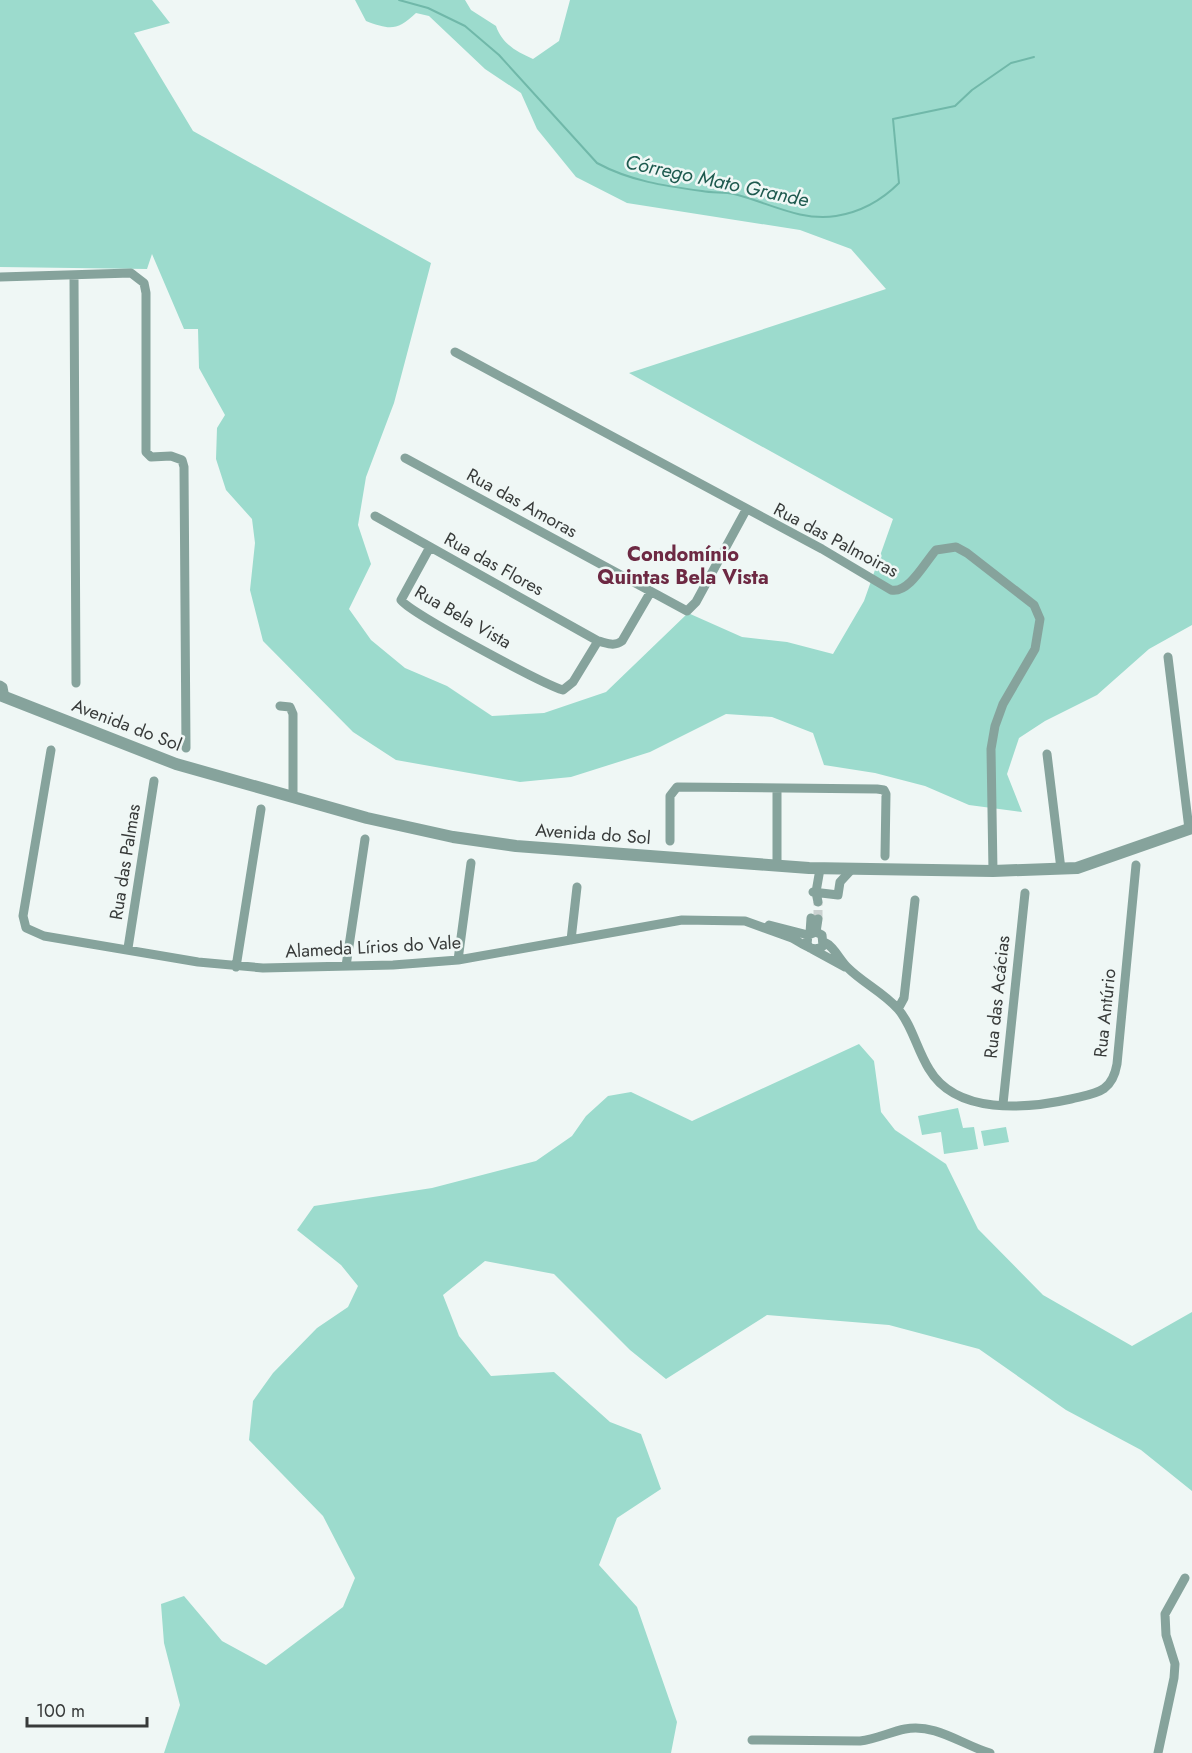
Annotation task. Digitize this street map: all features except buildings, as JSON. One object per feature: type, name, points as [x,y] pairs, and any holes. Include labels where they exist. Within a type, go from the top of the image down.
[{"type":"street","points":[[0,277],[131,273],[144,283],[148,455],[171,456],[182,460],[186,748]]},
{"type":"street","points":[[74,276],[76,683]]},
{"type":"street","name":"Rua das Palmoiras","points":[[455,352],[897,591],[911,582],[936,550],[957,547],[981,562],[1034,605],[1038,612],[1040,628],[1035,649],[1003,704],[994,726],[992,749],[993,872]]},
{"type":"street","name":"Rua das Amoras","points":[[405,458],[687,610],[693,607],[746,510]]},
{"type":"street","name":"Rua das Flores","points":[[375,516],[598,641]]},
{"type":"street","name":"Rua Bela Vista","points":[[430,547],[402,596],[402,603],[435,623],[563,690],[573,682],[598,641]]},
{"type":"street","points":[[598,641],[613,645],[622,640],[650,592]]},
{"type":"street","points":[[1168,657],[1190,829]]},
{"type":"street","points":[[0,685],[2,697]]},
{"type":"street","name":"Avenida do Sol","points":[[2,697],[176,764],[393,824],[481,842],[814,868],[993,872],[1061,870],[1109,858],[1190,829]]},
{"type":"street","points":[[280,706],[290,707],[293,714],[293,797]]},
{"type":"street","name":"Alameda Lírios do Vale","points":[[51,750],[23,916],[26,928],[44,936],[236,967],[346,966],[458,960],[682,920],[745,921],[811,949],[847,968]]},
{"type":"street","points":[[1047,754],[1061,870]]},
{"type":"street","name":"Rua das Palmas","points":[[128,948],[154,780]]},
{"type":"street","points":[[777,788],[777,865]]},
{"type":"street","points":[[670,841],[669,800],[674,789],[884,790],[885,856]]},
{"type":"street","points":[[236,967],[261,809]]},
{"type":"street","points":[[346,966],[365,839]]},
{"type":"street","points":[[458,960],[471,863]]},
{"type":"street","name":"Rua Antúrio","points":[[847,968],[898,1009],[936,1080],[951,1092],[975,1102],[1035,1106],[1064,1101],[1102,1090],[1113,1081],[1117,1064],[1136,865]]},
{"type":"street","points":[[814,868],[812,873],[815,897],[836,895]]},
{"type":"street","points":[[836,895],[837,869]]},
{"type":"street","points":[[836,895],[840,882],[852,869]]},
{"type":"street","points":[[571,940],[577,887]]},
{"type":"street","name":"Rua das Acácias","points":[[1003,1104],[1025,893]]},
{"type":"street","points":[[898,1009],[904,998],[915,900]]},
{"type":"street","points":[[812,933],[823,936],[824,942],[820,949],[811,949],[807,944],[812,933],[814,919]]},
{"type":"street","name":"Alameda Lírios do Vale","points":[[758,925],[812,933]]},
{"type":"street","points":[[824,942],[830,945],[847,968]]},
{"type":"street","points":[[1158,1753],[1175,1664],[1166,1635],[1165,1614],[1185,1578]]},
{"type":"street","points":[[752,1740],[860,1741],[877,1739],[905,1729],[919,1728],[947,1735],[990,1753]]},
{"type":"green space","points":[[0,0],[152,0],[170,23],[134,33],[193,131],[431,263],[394,403],[366,477],[358,525],[371,564],[349,609],[371,640],[405,668],[447,686],[492,716],[544,713],[606,692],[688,613],[742,637],[787,642],[833,654],[864,601],[893,519],[629,373],[886,289],[851,249],[800,230],[627,203],[576,177],[537,129],[521,93],[485,69],[429,16],[416,13],[398,26],[381,26],[366,21],[355,0],[465,0],[471,10],[496,26],[502,38],[511,47],[533,59],[559,41],[570,0],[1192,0],[1192,625],[1149,649],[1097,695],[1045,721],[1019,738],[1007,774],[1022,812],[969,805],[925,786],[875,773],[824,765],[813,733],[772,717],[726,714],[650,752],[571,777],[520,782],[396,760],[353,732],[263,641],[250,590],[255,543],[252,519],[226,490],[216,459],[217,428],[225,415],[199,368],[198,329],[184,329],[152,254],[147,269],[0,267]]},
{"type":"green space","points":[[859,1044],[874,1061],[881,1112],[895,1130],[946,1164],[978,1229],[1043,1295],[1132,1346],[1192,1312],[1192,1491],[1141,1450],[1066,1410],[979,1349],[889,1325],[767,1315],[666,1379],[630,1350],[554,1274],[485,1261],[443,1295],[459,1336],[491,1376],[554,1372],[610,1422],[641,1434],[661,1489],[617,1518],[599,1565],[637,1607],[677,1722],[671,1753],[164,1753],[180,1705],[164,1643],[161,1604],[184,1596],[222,1641],[266,1665],[343,1607],[355,1578],[323,1516],[249,1440],[253,1401],[273,1373],[317,1328],[348,1307],[358,1286],[341,1265],[297,1230],[314,1206],[432,1188],[536,1161],[572,1136],[586,1116],[608,1096],[631,1092],[692,1121]]},
{"type":"green space","points":[[958,1108],[963,1128],[974,1127],[978,1149],[944,1154],[941,1132],[922,1135],[918,1116]]},
{"type":"green space","points":[[1006,1127],[1009,1142],[984,1146],[981,1131]]},
{"type":"waterway","name":"Córrego Mato Grande","points":[[399,0],[428,8],[465,26],[499,55],[597,163],[648,182],[706,192],[734,194],[810,216],[836,216],[854,212],[878,200],[899,183],[893,119],[955,106],[972,90],[1011,63],[1034,57]]},
{"type":"tunnel","points":[[818,902],[818,919]]},
{"type":"district","name":"Condomínio Quintas Bela Vista","points":[[683,566]]}]
